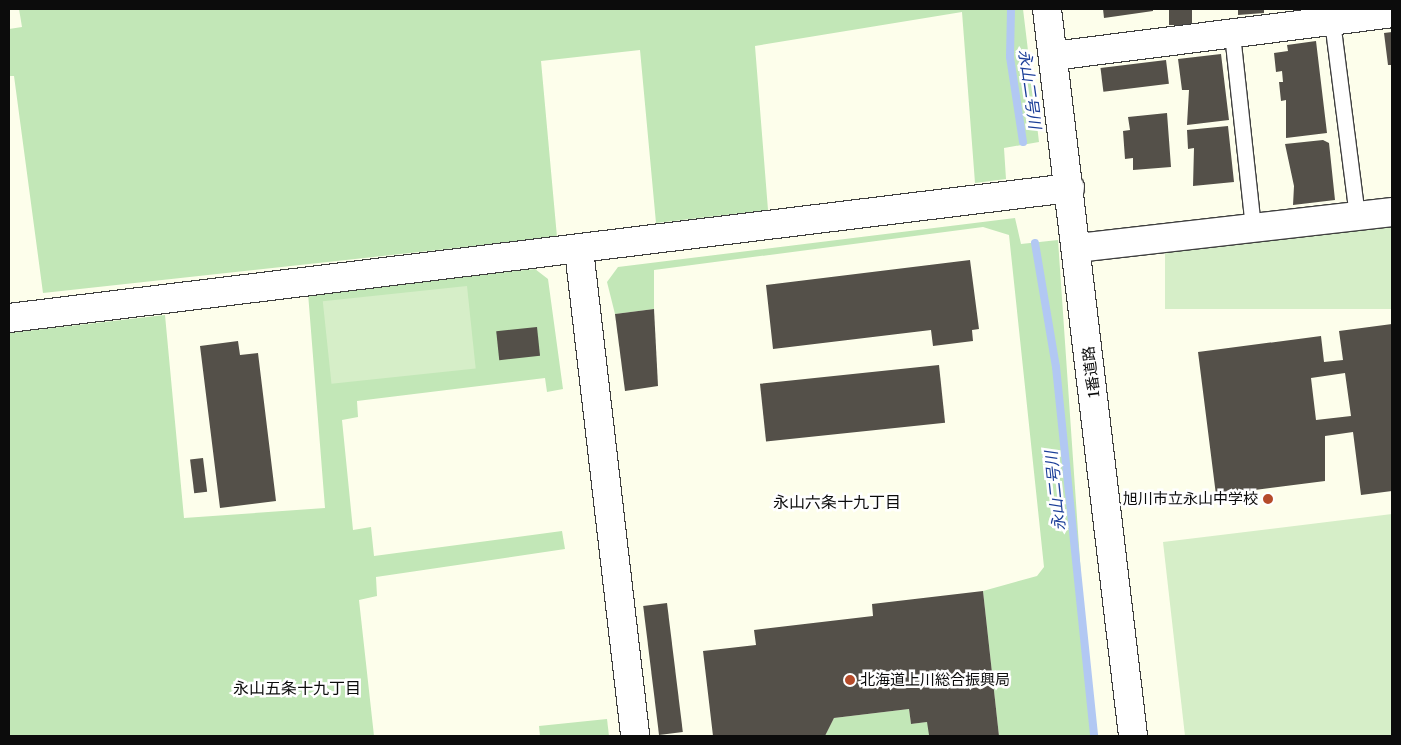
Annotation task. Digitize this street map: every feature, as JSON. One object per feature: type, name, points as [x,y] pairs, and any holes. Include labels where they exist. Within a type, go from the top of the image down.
[{"type":"street","name":"1番道路","points":[[1047,9],[1070,188],[1133,736]]},
{"type":"street","points":[[1053,56],[1392,13]]},
{"type":"street","points":[[9,318],[579,250],[1070,188]]},
{"type":"street","points":[[1077,248],[1392,212]]},
{"type":"street","points":[[579,250],[636,736]]},
{"type":"lane","points":[[1332,21],[1357,216]]},
{"type":"lane","points":[[1232,34],[1253,228]]},
{"type":"green space","points":[[19,9],[1023,9],[1039,142],[1004,148],[1006,179],[975,183],[962,12],[755,46],[768,210],[656,223],[640,50],[541,61],[557,237],[43,293],[14,76],[9,76],[9,29],[22,27]]},
{"type":"green space","points":[[1015,218],[1021,244],[1058,240],[1092,736],[999,736],[983,591],[1037,576],[1044,567],[1009,235],[983,227],[654,270],[654,309],[615,314],[607,282],[618,267]]},
{"type":"green space","points":[[1165,225],[1392,225],[1392,309],[1165,309]]},
{"type":"green space","points":[[535,269],[548,279],[563,389],[547,392],[545,378],[357,401],[358,417],[342,420],[353,530],[371,527],[374,556],[562,531],[565,549],[376,577],[377,596],[359,600],[374,736],[9,736],[9,333],[165,315],[184,518],[325,508],[308,293]]},
{"type":"green space","points":[[467,286],[476,369],[331,384],[323,301]]},
{"type":"green space","points":[[1392,514],[1392,736],[1185,736],[1163,542]]},
{"type":"green space","points":[[909,709],[911,724],[927,722],[949,736],[825,736],[834,718]]},
{"type":"green space","points":[[607,719],[609,736],[540,736],[539,726]]},
{"type":"building","points":[[1103,9],[1153,9],[1153,11],[1104,18]]},
{"type":"building","points":[[1169,9],[1192,9],[1192,25],[1169,25]]},
{"type":"building","points":[[1238,9],[1264,9],[1264,13],[1238,15]]},
{"type":"building","points":[[1392,32],[1392,65],[1388,65],[1384,33]]},
{"type":"building","points":[[1316,41],[1327,133],[1286,138],[1286,100],[1281,101],[1279,82],[1283,82],[1282,71],[1276,72],[1274,53],[1288,51],[1287,45]]},
{"type":"building","points":[[1221,54],[1229,120],[1187,125],[1189,90],[1182,90],[1178,59]]},
{"type":"building","points":[[1166,60],[1169,84],[1103,92],[1100,68]]},
{"type":"building","points":[[1167,113],[1171,167],[1133,170],[1133,158],[1125,159],[1123,131],[1130,130],[1128,117]]},
{"type":"building","points":[[1228,126],[1234,182],[1193,186],[1194,148],[1188,149],[1187,130]]},
{"type":"building","points":[[1323,140],[1329,143],[1335,200],[1293,205],[1294,186],[1285,144]]},
{"type":"building","points":[[970,260],[979,329],[972,330],[973,341],[933,346],[931,330],[773,349],[766,285]]},
{"type":"building","points":[[654,309],[658,386],[625,391],[615,314]]},
{"type":"building","points":[[1392,324],[1392,491],[1361,495],[1353,432],[1325,436],[1325,481],[1216,495],[1198,352],[1321,336],[1324,362],[1343,360],[1339,331]],"holes":[[[1345,373],[1351,416],[1316,420],[1311,378]]]},
{"type":"building","points":[[537,327],[540,356],[499,360],[496,331]]},
{"type":"building","points":[[238,341],[240,355],[258,353],[276,501],[220,508],[200,346]]},
{"type":"building","points":[[939,365],[945,423],[766,441],[760,384]]},
{"type":"building","points":[[203,458],[207,492],[194,493],[190,460]]},
{"type":"building","name":"北海道上川総合振興局","points":[[983,591],[999,736],[929,735],[927,722],[911,724],[909,709],[834,718],[825,736],[713,736],[703,651],[756,645],[754,630],[873,616],[872,604]]},
{"type":"building","points":[[667,603],[683,732],[659,735],[643,606]]},
{"type":"waterway","name":"永山二号川","points":[[1011,9],[1010,57],[1023,142]]},
{"type":"waterway","name":"永山二号川","points":[[1035,243],[1056,367],[1094,736]]},
{"type":"place","name":"旭川市立永山中学校","points":[[1268,499]]},
{"type":"place","name":"北海道上川総合振興局","points":[[850,680]]},
{"type":"district","name":"永山六条十九丁目","points":[[837,502]]},
{"type":"district","name":"永山五条十九丁目","points":[[297,688]]}]
